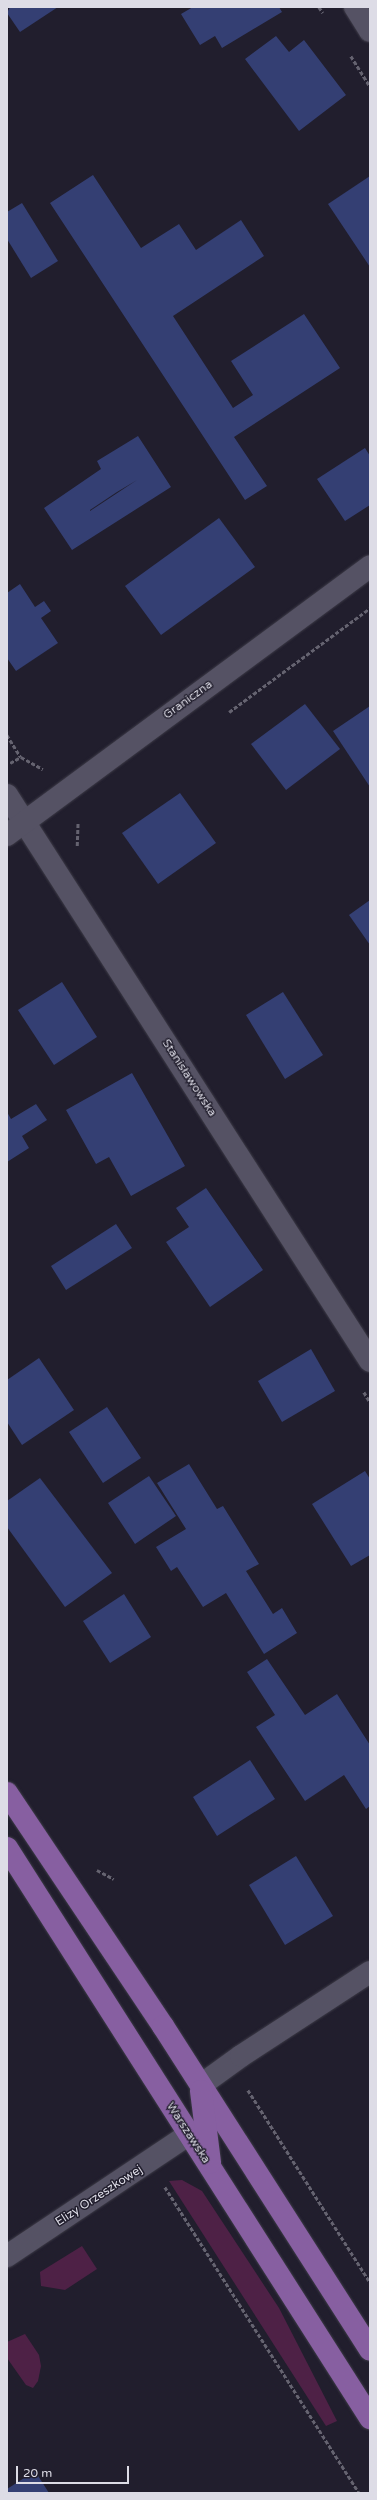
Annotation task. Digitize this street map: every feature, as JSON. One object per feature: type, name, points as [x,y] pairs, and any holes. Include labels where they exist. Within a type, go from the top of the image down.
[{"type":"main road","points":[[7,1793],[201,2086],[370,2350]]},
{"type":"main road","name":"Warszawska","points":[[7,1848],[370,2418]]},
{"type":"main road","points":[[201,2086],[210,2167]]},
{"type":"street","points":[[355,7],[370,31]]},
{"type":"street","name":"Graniczna","points":[[15,829],[87,774],[370,566]]},
{"type":"street","name":"Stanisławowska","points":[[7,795],[15,829],[55,869],[370,1361]]},
{"type":"street","points":[[201,2086],[241,2056],[370,1972]]},
{"type":"street","name":"Elizy Orzeszkowej","points":[[7,2256],[189,2134]]},
{"type":"path","points":[[7,735],[21,757]]},
{"type":"path","points":[[247,2088],[370,2282]]},
{"type":"path","points":[[164,2185],[359,2493]]},
{"type":"shaded area","points":[[182,2180],[202,2191],[279,2308],[337,2421],[326,2426],[169,2181]]},
{"type":"shaded area","points":[[82,2246],[97,2269],[65,2290],[41,2286],[40,2272]]},
{"type":"shaded area","points":[[25,2334],[39,2355],[41,2366],[38,2381],[33,2388],[26,2385],[7,2358],[7,2342]]},
{"type":"building","points":[[10,7],[58,7],[20,32],[7,13]]},
{"type":"building","points":[[193,7],[279,7],[282,12],[222,48],[215,36],[200,45],[181,14]]},
{"type":"building","points":[[276,36],[289,52],[304,40],[346,95],[299,131],[245,59]]},
{"type":"building","points":[[93,175],[141,248],[179,224],[196,250],[241,220],[264,256],[173,316],[233,408],[253,395],[231,361],[304,314],[340,368],[234,437],[267,486],[245,500],[50,203]]},
{"type":"building","points":[[370,176],[370,267],[328,204]]},
{"type":"building","points":[[22,203],[58,261],[31,278],[7,239],[7,212]]},
{"type":"building","points":[[138,436],[171,487],[72,550],[44,508],[101,469],[97,461]],"holes":[[[137,480],[90,511],[117,492]]]},
{"type":"building","points":[[365,448],[370,456],[370,505],[345,521],[317,479]]},
{"type":"building","points":[[219,518],[255,567],[161,635],[125,586]]},
{"type":"building","points":[[20,584],[35,607],[44,601],[51,611],[41,618],[58,643],[16,671],[7,658],[7,593]]},
{"type":"building","points":[[305,704],[340,749],[286,790],[251,744]]},
{"type":"building","points":[[370,706],[370,787],[333,731]]},
{"type":"building","points":[[180,793],[216,843],[158,884],[122,833]]},
{"type":"building","points":[[370,900],[370,945],[349,915]]},
{"type":"building","points":[[62,982],[97,1037],[54,1065],[18,1010]]},
{"type":"building","points":[[283,992],[323,1055],[285,1079],[246,1015]]},
{"type":"building","points":[[132,1073],[185,1166],[131,1196],[109,1157],[96,1164],[66,1110]]},
{"type":"building","points":[[36,1104],[47,1120],[22,1136],[29,1148],[7,1162],[7,1112],[11,1119]]},
{"type":"building","points":[[206,1188],[263,1270],[210,1307],[166,1242],[189,1227],[176,1208]]},
{"type":"building","points":[[116,1224],[132,1248],[66,1290],[51,1266]]},
{"type":"building","points":[[311,1349],[335,1391],[282,1422],[258,1381]]},
{"type":"building","points":[[39,1358],[74,1410],[22,1445],[7,1422],[7,1380]]},
{"type":"building","points":[[107,1407],[141,1458],[103,1483],[69,1432]]},
{"type":"building","points":[[189,1464],[217,1509],[223,1506],[259,1564],[246,1571],[273,1614],[282,1608],[297,1633],[264,1654],[226,1593],[203,1607],[177,1567],[171,1571],[156,1547],[186,1529],[157,1483]]},
{"type":"building","points":[[365,1471],[370,1479],[370,1555],[351,1566],[312,1504]]},
{"type":"building","points":[[149,1476],[176,1516],[135,1544],[108,1503]]},
{"type":"building","points":[[40,1478],[112,1573],[65,1607],[7,1527],[7,1501]]},
{"type":"building","points":[[124,1594],[151,1637],[110,1663],[83,1621]]},
{"type":"building","points":[[267,1659],[305,1715],[337,1694],[370,1745],[370,1806],[366,1809],[344,1775],[305,1801],[256,1727],[275,1715],[247,1672]]},
{"type":"building","points":[[250,1760],[275,1799],[217,1836],[193,1797]]},
{"type":"building","points":[[296,1856],[333,1916],[285,1945],[249,1885]]},
{"type":"building","points":[[35,2471],[49,2493],[7,2493],[7,2489]]}]
